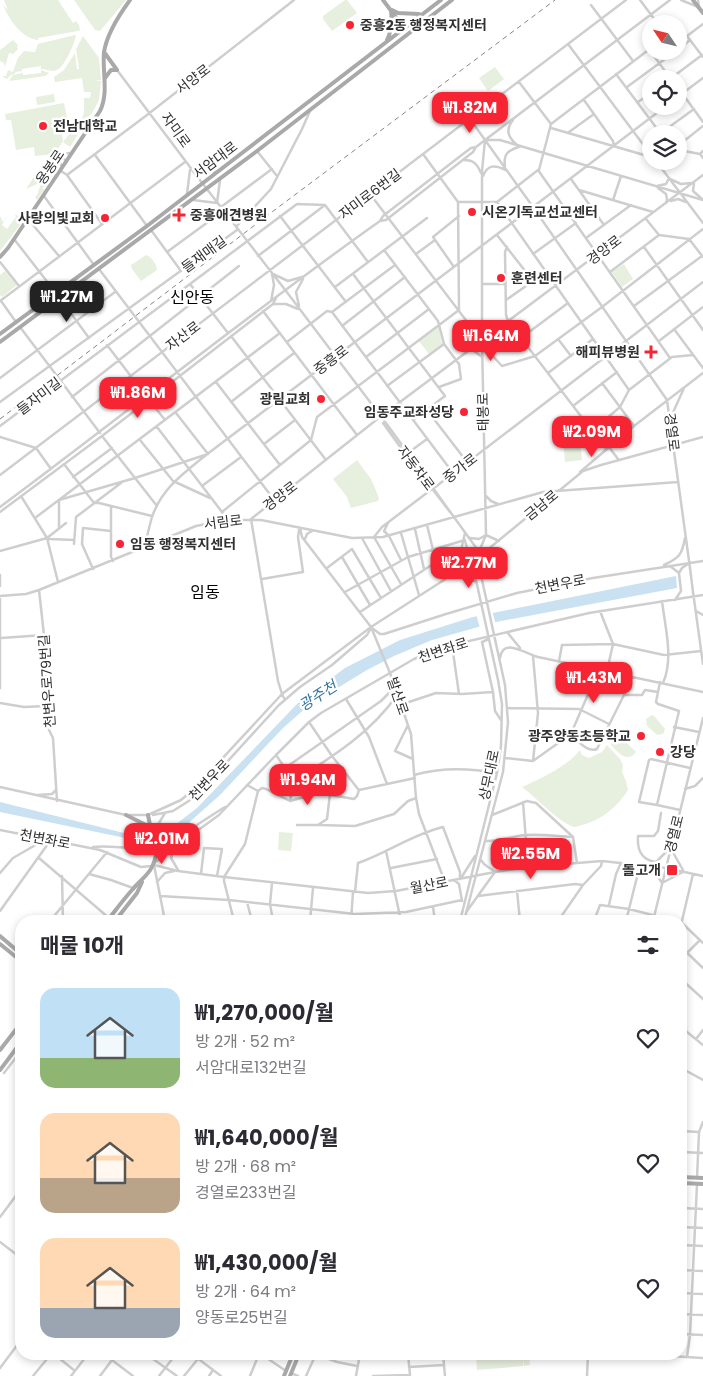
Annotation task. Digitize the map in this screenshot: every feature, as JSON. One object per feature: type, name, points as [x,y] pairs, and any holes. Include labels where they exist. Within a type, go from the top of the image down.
[{"type":"main road","name":"용봉로","points":[[0,257],[44,196],[103,106],[104,52],[116,20],[130,0]]},
{"type":"main road","points":[[383,0],[409,34]]},
{"type":"main road","name":"서암대로","points":[[149,227],[187,195],[441,0]]},
{"type":"main road","name":"서암대로","points":[[0,342],[149,227],[257,150],[452,0]]},
{"type":"main road","points":[[693,0],[703,13]]},
{"type":"main road","points":[[391,10],[398,13],[417,15],[424,13]]},
{"type":"main road","points":[[386,42],[390,35],[391,10]]},
{"type":"main road","name":"자미로","points":[[104,52],[117,70]]},
{"type":"main road","points":[[104,80],[109,72],[117,70]]},
{"type":"main road","name":"서암대로","points":[[0,334],[56,293],[96,267]]},
{"type":"main road","points":[[126,815],[150,827]]},
{"type":"main road","points":[[112,915],[154,865],[156,854],[148,816]]},
{"type":"main road","points":[[120,915],[137,893],[142,880]]},
{"type":"main road","points":[[0,936],[15,949]]},
{"type":"main road","points":[[0,944],[15,956]]},
{"type":"main road","points":[[0,1050],[15,1033]]},
{"type":"main road","points":[[0,1070],[15,1050]]},
{"type":"main road","points":[[687,1177],[703,1178]]},
{"type":"main road","points":[[687,1183],[703,1184]]},
{"type":"main road","points":[[284,1376],[291,1360]]},
{"type":"main road","points":[[290,1374],[296,1360]]},
{"type":"street","name":"서양로","points":[[67,175],[150,113],[294,0]]},
{"type":"street","name":"자미로6번길","points":[[271,271],[302,245],[626,0]]},
{"type":"street","points":[[640,0],[651,15],[670,0],[675,0]]},
{"type":"street","points":[[681,0],[700,8]]},
{"type":"street","points":[[698,0],[700,8]]},
{"type":"street","points":[[591,5],[633,61]]},
{"type":"street","points":[[380,221],[386,220],[441,178],[485,140],[642,22]]},
{"type":"street","points":[[688,35],[703,24]]},
{"type":"street","points":[[682,70],[702,56],[688,37]]},
{"type":"street","points":[[568,44],[642,143]]},
{"type":"street","points":[[551,124],[642,55]]},
{"type":"street","points":[[657,60],[664,70]]},
{"type":"street","points":[[627,87],[663,60]]},
{"type":"street","name":"자미로","points":[[117,70],[185,162],[286,291]]},
{"type":"street","points":[[616,74],[655,125]]},
{"type":"street","points":[[687,90],[703,78]]},
{"type":"street","points":[[458,202],[497,202],[538,170],[551,124],[518,81]]},
{"type":"street","points":[[583,99],[613,141],[614,146]]},
{"type":"street","points":[[638,102],[642,99]]},
{"type":"street","points":[[687,100],[703,122]]},
{"type":"street","points":[[492,102],[505,118]]},
{"type":"street","name":"들재매길","points":[[0,402],[129,310],[237,228],[267,194],[311,109]]},
{"type":"street","points":[[672,125],[694,109]]},
{"type":"street","points":[[569,133],[594,114]]},
{"type":"street","name":"중흥로","points":[[144,548],[152,517],[173,481],[654,115]]},
{"type":"street","name":"경열로","points":[[470,118],[667,400],[703,664]]},
{"type":"street","points":[[514,118],[508,132],[510,138],[519,146]]},
{"type":"street","points":[[687,138],[703,126]]},
{"type":"street","points":[[551,128],[642,154]]},
{"type":"street","points":[[485,140],[500,140],[703,200]]},
{"type":"street","name":"태봉로","points":[[475,560],[484,544],[486,535],[482,357],[482,155],[485,140]]},
{"type":"street","points":[[507,169],[504,158],[506,154],[519,146]]},
{"type":"street","points":[[0,512],[64,464],[146,396],[231,336],[263,311],[276,298],[380,221],[385,214],[470,148],[476,147]]},
{"type":"street","name":"서암대로","points":[[257,150],[277,176]]},
{"type":"street","points":[[700,154],[703,151]]},
{"type":"street","points":[[57,155],[73,152]]},
{"type":"street","points":[[687,152],[700,154],[703,158]]},
{"type":"street","points":[[423,154],[458,202],[458,310]]},
{"type":"street","points":[[57,155],[67,161]]},
{"type":"street","points":[[57,155],[61,170],[67,175],[102,224]]},
{"type":"street","points":[[95,155],[181,271]]},
{"type":"street","points":[[463,160],[476,163],[482,177]]},
{"type":"street","points":[[16,322],[0,300],[185,162]]},
{"type":"street","points":[[482,177],[487,168],[491,166],[507,169]]},
{"type":"street","points":[[187,195],[191,173],[190,168],[217,172]]},
{"type":"street","points":[[221,207],[272,169]]},
{"type":"street","points":[[538,170],[670,358]]},
{"type":"street","points":[[662,170],[703,223]]},
{"type":"street","name":"경양로","points":[[285,700],[278,681],[251,519],[380,417],[703,175]]},
{"type":"street","points":[[614,200],[621,176]]},
{"type":"street","points":[[666,176],[681,184],[688,185],[694,182]]},
{"type":"street","points":[[656,187],[667,183],[666,176]]},
{"type":"street","points":[[189,200],[217,203],[220,177]]},
{"type":"street","points":[[570,178],[604,225]]},
{"type":"street","points":[[694,182],[693,191],[703,200]]},
{"type":"street","points":[[656,187],[666,194],[665,204]]},
{"type":"street","points":[[579,190],[654,212]]},
{"type":"street","points":[[370,194],[482,340]]},
{"type":"street","points":[[44,196],[275,501]]},
{"type":"street","points":[[665,204],[678,199],[688,203]]},
{"type":"street","points":[[497,202],[629,390]]},
{"type":"street","name":"들자미길","points":[[0,426],[297,204],[325,205]]},
{"type":"street","points":[[258,256],[325,205],[368,262]]},
{"type":"street","points":[[586,238],[631,206]]},
{"type":"street","points":[[167,252],[223,211]]},
{"type":"street","points":[[280,216],[346,302]]},
{"type":"street","points":[[416,254],[459,216]]},
{"type":"street","points":[[334,287],[427,218]]},
{"type":"street","points":[[28,219],[59,256]]},
{"type":"street","points":[[646,219],[659,236]]},
{"type":"street","points":[[533,254],[576,223]]},
{"type":"street","points":[[490,353],[502,366],[535,356],[703,229]]},
{"type":"street","points":[[497,234],[532,281]]},
{"type":"street","points":[[610,272],[659,236],[689,239],[703,257],[634,306]]},
{"type":"street","points":[[14,239],[56,293]]},
{"type":"street","points":[[434,239],[454,267]]},
{"type":"street","points":[[644,246],[703,330]]},
{"type":"street","points":[[507,247],[505,252],[506,315],[508,321],[606,449]]},
{"type":"street","points":[[384,250],[429,308],[439,324],[444,344],[459,364],[461,379],[438,387]]},
{"type":"street","points":[[0,262],[19,286]]},
{"type":"street","points":[[287,342],[396,265]]},
{"type":"street","points":[[72,397],[240,266]]},
{"type":"street","points":[[271,271],[288,281],[306,276]]},
{"type":"street","points":[[271,271],[274,285],[272,302]]},
{"type":"street","name":"자산로","points":[[0,475],[271,271]]},
{"type":"street","points":[[506,300],[546,272]]},
{"type":"street","points":[[352,274],[445,396],[413,420]]},
{"type":"street","points":[[300,310],[296,292],[306,276]]},
{"type":"street","points":[[342,326],[405,277]]},
{"type":"street","name":"중가로","points":[[374,537],[379,529],[389,521],[703,282]]},
{"type":"street","points":[[190,284],[228,333]]},
{"type":"street","points":[[482,284],[506,284]]},
{"type":"street","name":"자동차로","points":[[286,291],[433,488]]},
{"type":"street","points":[[0,378],[116,292]]},
{"type":"street","points":[[59,297],[89,338]]},
{"type":"street","points":[[0,507],[149,400],[228,333],[272,302],[286,304],[300,310]]},
{"type":"street","points":[[521,338],[568,303]]},
{"type":"street","points":[[659,341],[703,307]]},
{"type":"street","points":[[366,357],[429,308]]},
{"type":"street","points":[[222,512],[311,440],[317,417],[458,310]]},
{"type":"street","points":[[263,311],[357,435]]},
{"type":"street","points":[[332,312],[453,473]]},
{"type":"street","points":[[473,328],[478,328],[482,323],[489,329],[496,331]]},
{"type":"street","points":[[20,327],[59,381],[157,506]]},
{"type":"street","points":[[674,330],[703,368]]},
{"type":"street","points":[[476,332],[471,349],[482,357]]},
{"type":"street","points":[[35,518],[280,333]]},
{"type":"street","points":[[231,336],[326,460]]},
{"type":"street","points":[[558,339],[571,356]]},
{"type":"street","points":[[548,373],[593,339]]},
{"type":"street","points":[[387,386],[444,344]]},
{"type":"street","points":[[107,345],[146,396]]},
{"type":"street","points":[[231,402],[294,353]]},
{"type":"street","points":[[592,431],[620,408],[629,390],[672,356],[693,355]]},
{"type":"street","points":[[573,406],[616,372]]},
{"type":"street","points":[[574,478],[609,446],[703,373]]},
{"type":"street","points":[[216,382],[280,465]]},
{"type":"street","points":[[602,383],[634,426]]},
{"type":"street","points":[[670,419],[676,401],[684,387]]},
{"type":"street","points":[[149,400],[165,420]]},
{"type":"street","points":[[427,410],[467,462]]},
{"type":"street","points":[[59,500],[135,478],[207,454],[176,413]]},
{"type":"street","name":"자동차로","points":[[380,417],[386,429],[455,517],[477,549],[475,560]]},
{"type":"street","points":[[264,444],[295,420]]},
{"type":"street","points":[[157,427],[212,498],[226,520]]},
{"type":"street","points":[[0,437],[36,448],[51,469]]},
{"type":"street","name":"금남로","points":[[371,627],[475,560],[574,478],[591,468],[703,437]]},
{"type":"street","points":[[408,453],[427,439]]},
{"type":"street","points":[[140,440],[173,481],[212,498]]},
{"type":"street","points":[[609,446],[619,460]]},
{"type":"street","points":[[73,477],[112,448]]},
{"type":"street","points":[[202,486],[241,457]]},
{"type":"street","points":[[64,464],[94,503],[152,517]]},
{"type":"street","points":[[47,538],[74,542],[76,518],[122,482]]},
{"type":"street","name":"서림로","points":[[0,597],[26,594],[39,590],[196,526],[226,520],[251,519],[277,522],[352,538],[389,536],[528,495],[678,482]]},
{"type":"street","points":[[21,496],[47,538],[58,582]]},
{"type":"street","points":[[486,496],[498,504]]},
{"type":"street","points":[[59,500],[59,528]]},
{"type":"street","points":[[111,506],[111,557],[113,561]]},
{"type":"street","points":[[389,521],[384,531],[389,536],[401,560]]},
{"type":"street","points":[[0,551],[47,538],[66,523]]},
{"type":"street","points":[[360,612],[436,562],[427,525]]},
{"type":"street","points":[[93,569],[82,544],[83,528],[111,531]]},
{"type":"street","points":[[300,528],[305,541],[371,627]]},
{"type":"street","points":[[262,578],[303,572],[298,537],[300,528]]},
{"type":"street","points":[[415,529],[425,569]]},
{"type":"street","points":[[305,541],[307,534],[313,531]]},
{"type":"street","points":[[402,532],[419,595]]},
{"type":"street","points":[[465,532],[465,540],[481,603]]},
{"type":"street","points":[[658,567],[682,554],[686,534]]},
{"type":"street","points":[[469,537],[479,539],[486,535],[499,540]]},
{"type":"street","points":[[374,537],[401,584]]},
{"type":"street","points":[[362,538],[391,591]]},
{"type":"street","points":[[345,592],[401,560],[465,540]]},
{"type":"street","points":[[456,572],[465,540]]},
{"type":"street","points":[[327,568],[352,549],[381,598]]},
{"type":"street","points":[[342,556],[370,606]]},
{"type":"street","points":[[474,570],[475,560]]},
{"type":"street","points":[[475,560],[479,566],[486,602]]},
{"type":"street","name":"천변우로","points":[[371,627],[380,634],[384,634],[481,603],[569,582],[703,561]]},
{"type":"street","points":[[679,572],[690,564]]},
{"type":"street","points":[[668,565],[679,572],[681,591],[676,600]]},
{"type":"street","points":[[0,575],[0,586]]},
{"type":"street","points":[[448,577],[462,575],[476,582]]},
{"type":"street","name":"천변우로79번길","points":[[39,590],[44,635],[46,706],[48,728],[53,738],[57,801]]},
{"type":"street","name":"천변좌로","points":[[0,830],[107,852],[147,868],[154,865],[230,804],[276,754],[309,722],[423,654],[494,633],[507,632],[600,611],[694,598],[703,595]]},
{"type":"street","points":[[0,597],[0,688]]},
{"type":"street","points":[[657,805],[679,711],[658,704],[658,692],[668,665],[662,601]]},
{"type":"street","name":"상무대로","points":[[465,915],[486,841],[505,758],[508,722],[508,708],[500,662],[486,602]]},
{"type":"street","name":"상무대로","points":[[461,915],[497,773],[501,746],[502,722],[498,680],[481,603]]},
{"type":"street","points":[[600,611],[613,644],[607,671]]},
{"type":"street","points":[[696,612],[703,615]]},
{"type":"street","name":"천변우로","points":[[148,816],[180,800],[194,789],[282,694],[371,627]]},
{"type":"street","name":"천변우로","points":[[0,787],[126,815],[148,816],[180,808],[195,797],[285,700],[367,635],[371,627]]},
{"type":"street","name":"발산로","points":[[371,627],[390,673],[411,734],[419,814],[445,882]]},
{"type":"street","points":[[507,632],[521,649]]},
{"type":"street","points":[[1,638],[44,635]]},
{"type":"street","points":[[488,636],[482,642],[493,692],[495,711],[502,722]]},
{"type":"street","points":[[559,661],[562,645],[613,644],[668,655],[701,651]]},
{"type":"street","points":[[452,645],[459,694]]},
{"type":"street","points":[[500,662],[501,654],[506,649],[513,647],[533,656],[703,692]]},
{"type":"street","points":[[533,656],[538,708],[533,761]]},
{"type":"street","points":[[505,758],[533,761],[572,734],[599,669]]},
{"type":"street","points":[[572,734],[588,750],[593,751],[598,748],[624,695],[631,676]]},
{"type":"street","points":[[285,768],[381,701],[394,688]]},
{"type":"street","points":[[624,695],[642,695],[646,690],[658,692]]},
{"type":"street","points":[[400,705],[436,693],[493,692]]},
{"type":"street","points":[[290,801],[294,781],[366,731],[386,711],[397,695]]},
{"type":"street","points":[[346,699],[366,731],[387,784]]},
{"type":"street","points":[[0,703],[24,707],[46,706]]},
{"type":"street","points":[[508,708],[582,711],[609,724]]},
{"type":"street","name":"경열로","points":[[654,915],[703,718]]},
{"type":"street","points":[[309,722],[332,756],[359,790]]},
{"type":"street","name":"발산로","points":[[408,724],[395,751],[413,759]]},
{"type":"street","points":[[675,728],[699,732]]},
{"type":"street","points":[[276,754],[294,781]]},
{"type":"street","points":[[680,810],[639,802],[649,760],[690,768]]},
{"type":"street","points":[[359,790],[439,769],[483,769],[497,773]]},
{"type":"street","points":[[685,789],[695,786],[703,778]]},
{"type":"street","points":[[247,785],[258,791]]},
{"type":"street","points":[[233,915],[224,877],[245,844],[258,791],[266,788],[290,801],[319,794],[330,794],[354,799],[359,790]]},
{"type":"street","points":[[36,796],[52,794],[57,789]]},
{"type":"street","points":[[318,825],[328,818],[330,794]]},
{"type":"street","points":[[298,824],[355,826],[394,814],[408,801],[416,798]]},
{"type":"street","points":[[523,802],[528,868]]},
{"type":"street","points":[[492,815],[523,802],[536,803],[573,837],[577,863]]},
{"type":"street","name":"천변좌로","points":[[89,848],[108,846],[140,848],[163,843],[192,829],[230,804]]},
{"type":"street","points":[[152,834],[165,813]]},
{"type":"street","points":[[656,862],[648,860],[640,853],[637,847],[638,836],[654,836],[658,831],[661,813]]},
{"type":"street","points":[[351,914],[358,862],[370,859],[427,832],[442,827],[460,872],[460,879]]},
{"type":"street","points":[[486,841],[492,842],[525,835],[573,837]]},
{"type":"street","points":[[0,872],[13,858],[46,839]]},
{"type":"street","points":[[0,911],[50,840]]},
{"type":"street","points":[[154,847],[164,849],[175,847]]},
{"type":"street","points":[[157,882],[165,873],[178,871],[171,858],[175,847]]},
{"type":"street","points":[[201,874],[204,848],[222,848],[217,876]]},
{"type":"street","points":[[671,848],[684,871],[662,883],[651,866],[671,848]]},
{"type":"street","points":[[386,851],[400,915]]},
{"type":"street","points":[[460,879],[478,851]]},
{"type":"street","points":[[55,915],[107,852]]},
{"type":"street","points":[[39,858],[77,889],[103,915]]},
{"type":"street","points":[[391,868],[437,859]]},
{"type":"street","points":[[466,912],[495,872],[481,860]]},
{"type":"street","points":[[562,915],[583,885],[601,866],[602,861]]},
{"type":"street","name":"월산로","points":[[154,865],[178,871],[224,877],[314,888],[377,893],[495,872],[602,861],[666,868],[703,876]]},
{"type":"street","points":[[609,905],[616,874],[621,862]]},
{"type":"street","points":[[154,865],[164,915]]},
{"type":"street","points":[[628,915],[640,865]]},
{"type":"street","points":[[89,874],[133,888]]},
{"type":"street","points":[[683,915],[693,874]]},
{"type":"street","points":[[62,876],[63,915]]},
{"type":"street","points":[[454,880],[459,884],[463,906]]},
{"type":"street","points":[[272,883],[270,904],[272,915]]},
{"type":"street","points":[[478,896],[575,884],[583,885]]},
{"type":"street","points":[[310,915],[314,888]]},
{"type":"street","points":[[517,891],[519,915]]},
{"type":"street","points":[[160,896],[229,900],[351,914],[399,912],[462,900]]},
{"type":"street","points":[[247,902],[250,915]]},
{"type":"street","points":[[596,915],[600,905],[609,905],[650,915]]},
{"type":"street","points":[[433,907],[434,915]]},
{"type":"street","points":[[687,928],[703,943]]},
{"type":"street","points":[[700,940],[687,953],[703,968]]},
{"type":"street","points":[[687,984],[703,999]]},
{"type":"street","points":[[696,1039],[703,1030]]},
{"type":"street","points":[[687,1032],[703,1045]]},
{"type":"street","points":[[4,1073],[15,1059]]},
{"type":"street","points":[[687,1071],[703,1080]]},
{"type":"street","points":[[697,1178],[699,1132],[703,1122]]},
{"type":"street","points":[[687,1131],[699,1132]]},
{"type":"street","points":[[687,1152],[703,1153]]},
{"type":"street","points":[[697,1184],[690,1335],[687,1357],[703,1358]]},
{"type":"street","points":[[0,1217],[15,1197]]},
{"type":"street","points":[[687,1208],[703,1209]]},
{"type":"street","points":[[687,1227],[703,1228]]},
{"type":"street","points":[[0,1242],[15,1253]]},
{"type":"street","points":[[687,1245],[703,1246]]},
{"type":"street","points":[[687,1270],[703,1270]]},
{"type":"street","points":[[687,1293],[703,1294]]},
{"type":"street","points":[[687,1314],[703,1315]]},
{"type":"street","points":[[687,1335],[703,1335]]},
{"type":"street","points":[[0,1368],[15,1348]]},
{"type":"street","points":[[34,1376],[47,1360]]},
{"type":"street","points":[[60,1360],[75,1371]]},
{"type":"street","points":[[71,1376],[83,1360]]},
{"type":"street","points":[[100,1376],[112,1360],[132,1376]]},
{"type":"street","points":[[155,1360],[177,1376]]},
{"type":"street","points":[[159,1376],[172,1360]]},
{"type":"street","points":[[184,1376],[196,1360]]},
{"type":"street","points":[[200,1360],[221,1376]]},
{"type":"street","points":[[250,1376],[257,1360]]},
{"type":"street","points":[[269,1360],[286,1371]]},
{"type":"street","points":[[306,1376],[313,1360]]},
{"type":"street","points":[[332,1360],[357,1366]]},
{"type":"street","points":[[356,1376],[358,1360]]},
{"type":"street","points":[[373,1376],[410,1375],[408,1360]]},
{"type":"street","points":[[444,1360],[445,1376]]},
{"type":"street","points":[[587,1376],[588,1360]]},
{"type":"street","points":[[409,1367],[444,1365]]},
{"type":"street","points":[[209,1376],[213,1370]]},
{"type":"street","points":[[290,1374],[298,1376]]},
{"type":"green space","points":[[4,0],[58,0],[73,23],[76,21],[79,25],[80,30],[38,38],[38,40],[26,36],[12,22],[3,5],[8,10]]},
{"type":"green space","points":[[74,0],[126,0],[100,31],[95,30]]},
{"type":"green space","points":[[345,0],[357,13],[332,31],[323,19],[323,16]]},
{"type":"green space","points":[[76,36],[65,62],[57,70],[41,69],[41,66],[22,69],[22,71],[16,72],[7,79],[2,76],[6,76],[8,70],[13,72],[18,58],[24,51],[35,52],[38,44]]},
{"type":"green space","points":[[83,36],[99,58],[101,80],[94,81],[101,81],[99,100],[70,147],[63,142],[82,118],[84,98],[90,98],[91,92],[84,92],[82,78],[55,82],[54,77],[64,70],[75,53],[77,69],[79,69],[76,49]]},
{"type":"green space","points":[[13,40],[18,45],[18,49],[13,54],[9,53],[5,67],[4,63],[0,61],[0,50]]},
{"type":"green space","points":[[495,67],[504,79],[488,91],[479,78]]},
{"type":"green space","points":[[41,70],[49,73],[45,76],[9,81],[13,75],[41,73]]},
{"type":"green space","points":[[54,94],[55,102],[37,105],[36,97]]},
{"type":"green space","points":[[64,103],[67,117],[59,119],[63,141],[55,154],[35,156],[34,147],[16,150],[11,120],[6,120],[5,114]]},
{"type":"green space","points":[[57,160],[56,165],[58,167],[45,187],[42,187],[44,190],[37,200],[35,197],[41,184],[26,189],[33,178],[39,182],[53,161]]},
{"type":"green space","points":[[10,212],[2,225],[7,229],[16,217],[15,214],[23,219],[23,221],[0,251],[0,216],[3,222]]},
{"type":"green space","points":[[146,255],[153,261],[157,270],[141,281],[131,265]]},
{"type":"green space","points":[[624,264],[633,279],[622,287],[612,272]]},
{"type":"green space","points":[[5,271],[17,285],[2,297],[0,295],[0,275]]},
{"type":"green space","points":[[437,327],[439,328],[442,344],[429,354],[418,340]]},
{"type":"green space","points":[[579,425],[582,460],[565,462],[562,426]]},
{"type":"green space","points":[[357,460],[371,479],[379,498],[378,501],[351,508],[347,497],[333,479]]},
{"type":"green space","points":[[652,715],[665,729],[663,734],[657,735],[647,726],[646,719]]},
{"type":"green space","points":[[615,735],[618,739],[622,738],[636,752],[629,757],[623,756],[611,745]]},
{"type":"green space","points":[[607,745],[623,765],[622,772],[628,790],[614,807],[596,820],[576,827],[570,825],[556,816],[522,787],[561,767],[580,750],[582,755],[589,758],[602,752]]},
{"type":"green space","points":[[279,832],[293,833],[291,851],[278,850]]},
{"type":"green space","points":[[476,1360],[523,1360],[523,1366],[477,1370]]},
{"type":"green space","points":[[523,1360],[530,1360],[530,1365],[524,1366]]},
{"type":"water","name":"광주천","points":[[676,576],[677,588],[496,622],[432,640],[394,656],[308,706],[283,728],[220,795],[184,827],[152,841],[135,840],[0,812],[0,802],[128,834],[150,837],[156,835],[175,825],[197,808],[297,704],[345,668],[400,640],[473,617]]},
{"type":"pier","points":[[492,610],[496,625],[480,628],[476,614]]},
{"type":"railway","points":[[0,419],[555,0]]},
{"type":"place","name":"중흥2동 행정복지센터","points":[[350,25]]},
{"type":"place","name":"전남대학교","points":[[43,126]]},
{"type":"place","name":"시온기독교선교센터","points":[[472,212]]},
{"type":"place","name":"중흥애견병원","points":[[179,215]]},
{"type":"place","name":"사랑의빛교회","points":[[105,218]]},
{"type":"place","name":"훈련센터","points":[[501,278]]},
{"type":"place","name":"해피뷰병원","points":[[651,352]]},
{"type":"place","name":"광림교회","points":[[321,399]]},
{"type":"place","name":"임동주교좌성당","points":[[464,412]]},
{"type":"place","name":"임동 행정복지센터","points":[[120,544]]},
{"type":"place","name":"광주양동초등학교","points":[[641,736]]},
{"type":"place","name":"강당","points":[[660,752]]},
{"type":"place","name":"돌고개","points":[[672,870]]},
{"type":"district","name":"신안동","points":[[192,297]]},
{"type":"district","name":"임동","points":[[205,592]]}]
